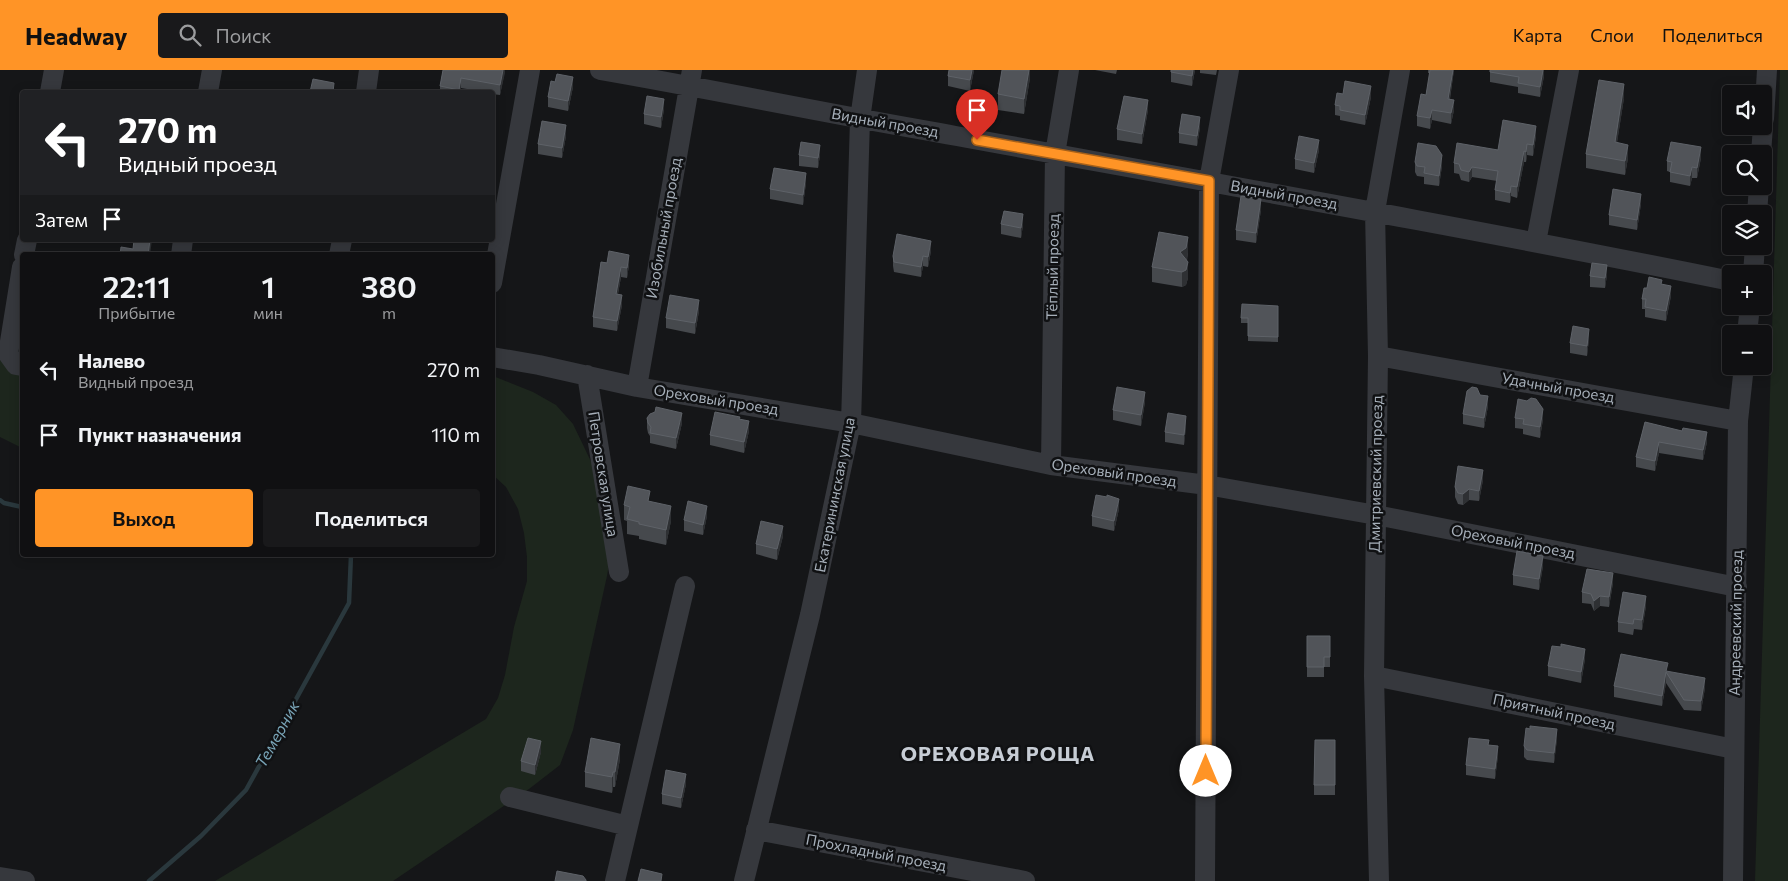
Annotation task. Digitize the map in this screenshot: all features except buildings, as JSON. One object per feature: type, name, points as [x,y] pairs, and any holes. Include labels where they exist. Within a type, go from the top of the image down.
[{"type":"street","points":[[50,90],[54,70]]},
{"type":"street","points":[[208,90],[212,70]]},
{"type":"street","points":[[366,90],[369,70]]},
{"type":"street","points":[[495,266],[530,70]]},
{"type":"street","name":"Видный проезд","points":[[600,70],[691,78],[860,119],[1375,211],[1722,279]]},
{"type":"street","name":"Екатерининская улица","points":[[744,881],[810,615],[852,423],[860,119],[867,70]]},
{"type":"street","name":"Тёплый проезд","points":[[1051,465],[1055,154],[1069,70]]},
{"type":"street","points":[[1205,881],[1209,181],[1229,70]]},
{"type":"street","name":"Дмитриевский проезд","points":[[1379,881],[1374,676],[1378,356],[1375,211],[1400,70]]},
{"type":"street","points":[[1536,242],[1569,70]]},
{"type":"street","points":[[1766,85],[1767,70]]},
{"type":"street","name":"Изобильный проезд","points":[[637,387],[691,78]]},
{"type":"street","points":[[15,360],[20,294]]},
{"type":"street","name":"Удачный проезд","points":[[1378,356],[1738,421]]},
{"type":"street","name":"Ореховый проезд","points":[[495,358],[539,365],[637,387],[852,423],[1051,465],[1206,485],[1376,515],[1737,587]]},
{"type":"street","name":"Петровская улица","points":[[587,375],[619,572]]},
{"type":"street","name":"Андреевский проезд","points":[[1733,881],[1738,421],[1743,375]]},
{"type":"street","points":[[615,881],[685,586]]},
{"type":"street","name":"Приятный проезд","points":[[1374,676],[1734,749]]},
{"type":"street","points":[[510,796],[628,826]]},
{"type":"street","name":"Прохладный проезд","points":[[756,830],[1025,881]]},
{"type":"street","points":[[0,877],[25,881]]},
{"type":"shaded area","points":[[1780,70],[1788,70],[1788,881],[1755,881],[1772,375]]},
{"type":"shaded area","points":[[0,360],[20,371],[20,447],[0,437]]},
{"type":"shaded area","points":[[495,377],[533,392],[556,405],[573,424],[597,474],[611,552],[573,730],[560,765],[529,789],[393,881],[215,881],[486,719],[498,698],[505,675],[514,627],[527,581],[524,533],[518,509],[506,487],[495,477]]},
{"type":"waterway","name":"Темерник","points":[[0,500],[4,503],[20,507]]},
{"type":"waterway","name":"Темерник","points":[[149,881],[201,836],[246,790],[349,603],[351,557]]},
{"type":"district","name":"ОРЕХОВАЯ РОЩА","points":[[998,754]]},
{"type":"route","points":[[977,140],[1209,181],[1206,771]]}]
